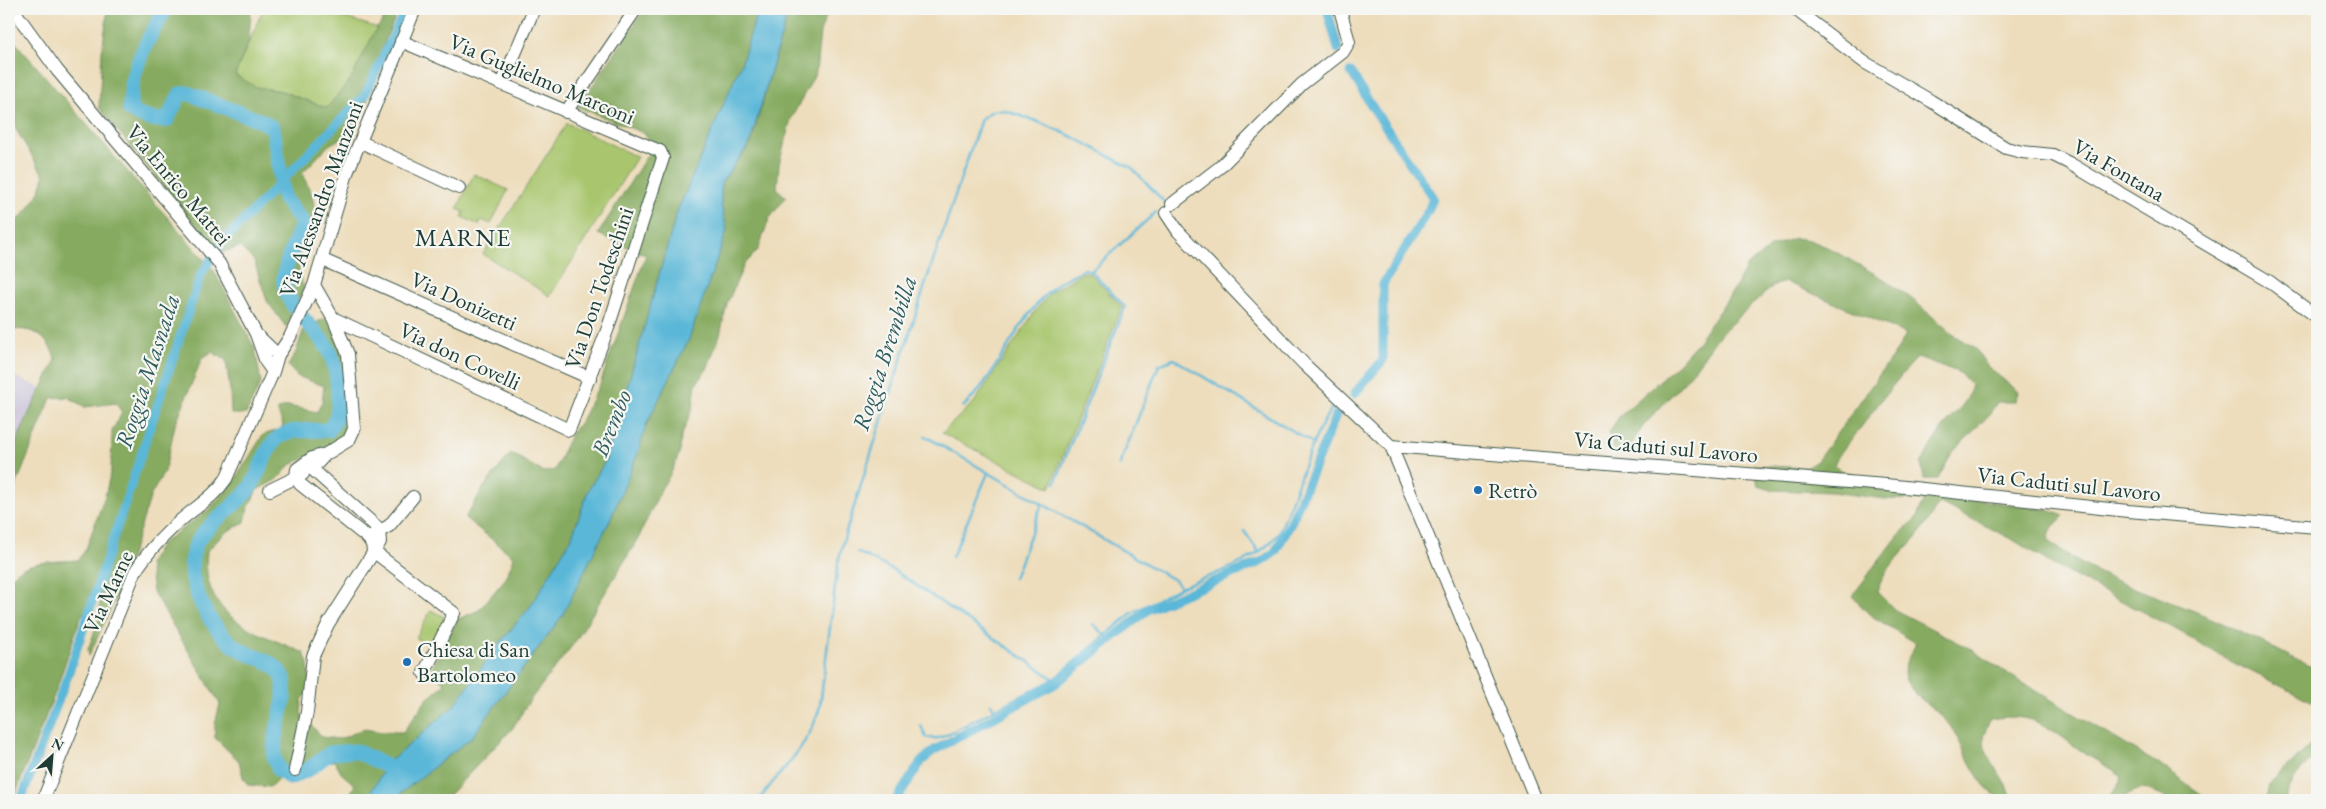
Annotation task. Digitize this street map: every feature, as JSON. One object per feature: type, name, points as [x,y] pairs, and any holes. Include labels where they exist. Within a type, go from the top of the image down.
[{"type":"street","name":"Via Enrico Mattei","points":[[13,9],[57,70],[219,263],[256,334],[266,362],[273,372]]},
{"type":"street","name":"Via Enrico Mattei","points":[[24,9],[57,70]]},
{"type":"street","name":"Via Alessandro Manzoni","points":[[273,372],[278,355],[290,337],[314,285],[348,174],[415,9]]},
{"type":"street","points":[[502,84],[534,9]]},
{"type":"street","points":[[566,112],[636,9]]},
{"type":"street","points":[[1340,9],[1349,42],[1343,52],[1302,84],[1220,167],[1169,208],[1178,231],[1304,364],[1391,446],[1536,800]]},
{"type":"street","name":"Via Fontana","points":[[1795,9],[1864,62],[2006,148],[2022,152],[2053,155],[2069,163],[2270,282],[2317,318]]},
{"type":"street","name":"Via Guglielmo Marconi","points":[[401,41],[660,151],[663,158]]},
{"type":"street","points":[[361,142],[459,188]]},
{"type":"street","name":"Via Don Todeschini","points":[[569,430],[590,378],[663,158]]},
{"type":"street","name":"Via Donizetti","points":[[323,260],[590,378]]},
{"type":"street","points":[[314,285],[334,318],[348,354],[354,428],[349,440],[326,454],[312,458],[297,469],[296,477],[300,484],[368,538],[372,544],[373,551],[454,613],[424,673]]},
{"type":"street","name":"Via don Covelli","points":[[334,318],[569,430]]},
{"type":"street","name":"Via Enrico Mattei","points":[[256,334],[278,355]]},
{"type":"street","name":"Via Marne","points":[[42,800],[134,572],[144,556],[182,519],[216,493],[226,479],[273,372]]},
{"type":"street","name":"Via Caduti sul Lavoro","points":[[1391,446],[1876,484],[2128,511],[2317,527]]},
{"type":"street","points":[[270,490],[312,469],[326,454]]},
{"type":"street","points":[[295,770],[307,712],[313,656],[328,624],[380,542],[379,530],[312,469]]},
{"type":"street","points":[[368,538],[389,526],[413,497]]},
{"type":"shaded area","points":[[9,374],[41,388],[9,460]]},
{"type":"green space","points":[[108,9],[251,9],[249,40],[235,75],[256,87],[281,91],[327,108],[351,79],[373,35],[390,9],[399,9],[386,38],[368,99],[347,135],[329,145],[302,173],[312,195],[315,211],[299,253],[299,275],[304,288],[286,327],[267,301],[254,261],[240,247],[219,253],[99,108],[102,51]]},
{"type":"green space","points":[[263,9],[316,9],[378,28],[351,79],[327,108],[281,91],[256,87],[235,75]]},
{"type":"green space","points":[[645,9],[758,9],[742,62],[677,212],[607,458],[588,491],[571,539],[530,607],[498,645],[454,706],[388,763],[366,800],[347,800],[355,785],[341,773],[335,761],[312,762],[289,768],[270,787],[248,785],[243,777],[239,761],[215,738],[215,724],[220,704],[153,592],[149,563],[161,544],[207,511],[231,486],[263,435],[281,429],[283,425],[277,410],[288,406],[317,412],[322,402],[324,386],[297,376],[288,366],[296,352],[304,328],[326,318],[334,331],[345,359],[352,418],[342,440],[290,465],[279,478],[257,490],[248,508],[245,522],[225,533],[207,551],[207,574],[212,592],[221,607],[234,619],[249,629],[304,653],[308,664],[310,688],[302,700],[301,714],[322,737],[340,739],[364,729],[382,732],[403,732],[427,699],[445,684],[431,670],[458,619],[479,610],[506,578],[514,557],[465,518],[484,487],[511,453],[543,472],[555,470],[570,436],[582,419],[600,384],[646,255],[598,234],[648,154],[646,134],[578,107]]},
{"type":"green space","points":[[789,9],[829,9],[820,32],[816,72],[791,119],[779,164],[777,189],[786,197],[769,219],[758,250],[744,265],[727,304],[720,335],[707,369],[696,384],[693,407],[681,437],[680,452],[671,473],[661,489],[638,539],[575,642],[530,700],[512,729],[444,800],[396,800],[401,793],[472,737],[562,616],[609,522],[638,453],[646,425],[689,339],[727,230],[721,205],[721,183],[751,143]]},
{"type":"green space","points":[[9,35],[214,271],[255,349],[261,382],[246,414],[231,414],[226,360],[212,352],[202,358],[175,425],[165,470],[151,495],[122,584],[89,656],[88,649],[98,623],[101,594],[81,616],[56,690],[13,800],[9,800],[9,582],[21,569],[30,565],[78,560],[86,549],[105,496],[111,471],[112,431],[122,413],[116,403],[85,407],[68,397],[51,398],[9,503],[9,460],[28,415],[56,360],[49,345],[39,335],[26,330],[9,330],[9,226],[31,205],[39,191],[44,176],[9,118]]},
{"type":"green space","points":[[567,123],[637,157],[550,296],[483,254]]},
{"type":"green space","points":[[474,174],[508,190],[491,224],[481,220],[479,225],[462,217],[464,212],[457,209]]},
{"type":"green space","points":[[1795,238],[1809,240],[1827,247],[1884,279],[1912,299],[1955,336],[1975,348],[1987,366],[2018,392],[2015,402],[1997,402],[1989,415],[1952,453],[1938,479],[1924,479],[1921,464],[1941,430],[1967,398],[1972,385],[1958,372],[1918,357],[1878,404],[1838,457],[1834,466],[1842,471],[1930,493],[2048,510],[2064,516],[2052,528],[2048,540],[2064,553],[2118,582],[2210,618],[2317,670],[2317,704],[2232,662],[2177,630],[2055,566],[2010,538],[1940,503],[1917,537],[1885,574],[1877,592],[1895,610],[1971,649],[2008,674],[2158,764],[2210,800],[2167,800],[2160,794],[2145,788],[2125,796],[2121,800],[2106,800],[2119,784],[2122,776],[2044,726],[2021,718],[2007,717],[1991,719],[1985,731],[1984,742],[1986,751],[2003,779],[2012,800],[2000,798],[1990,791],[1981,781],[1947,722],[1912,690],[1905,678],[1904,668],[1916,643],[1870,615],[1852,596],[1899,535],[1917,517],[1924,500],[1885,499],[1832,492],[1771,490],[1758,486],[1754,465],[1806,468],[1817,461],[1898,349],[1906,334],[1786,282],[1774,285],[1721,333],[1691,374],[1644,425],[1626,452],[1614,450],[1609,432],[1619,417],[1678,364],[1697,343],[1737,285],[1746,267],[1770,247]]},
{"type":"green space","points":[[1083,272],[1091,274],[1122,307],[1050,488],[942,433],[975,401],[1036,310],[1051,292]]},
{"type":"green space","points":[[431,610],[448,619],[433,647],[416,638]]},
{"type":"green space","points":[[2317,739],[2317,755],[2297,775],[2290,786],[2285,800],[2266,800],[2269,785]]},
{"type":"water","points":[[758,9],[789,9],[750,143],[721,183],[721,205],[727,230],[689,339],[646,425],[638,453],[609,522],[562,616],[472,737],[401,793],[396,800],[366,800],[388,763],[454,706],[498,645],[530,607],[571,539],[588,491],[607,458],[677,212],[742,62]]},
{"type":"waterway","points":[[166,9],[140,57],[132,83],[130,110],[148,118],[167,120],[180,94],[187,93],[264,122],[273,128],[284,199],[303,222],[285,270],[284,284],[286,293],[296,309],[322,339],[330,352],[335,368],[338,396],[337,416],[329,430],[287,433],[274,442],[249,489],[200,537],[194,550],[193,580],[205,610],[223,635],[233,645],[274,666],[284,678],[284,699],[275,741],[274,757],[279,770],[290,778],[309,769],[330,753],[356,751],[404,775]]},
{"type":"waterway","name":"Roggia Masnada","points":[[21,800],[67,678],[201,274],[222,243],[365,95],[406,9]]},
{"type":"waterway","name":"Roggia Brembilla","points":[[1327,9],[1338,49]]},
{"type":"waterway","name":"Roggia Brembilla","points":[[1351,72],[1433,198],[1428,211],[1383,284],[1383,360],[1354,394]]},
{"type":"waterway","name":"Roggia Brembilla","points":[[759,800],[802,745],[820,706],[838,563],[845,535],[927,279],[981,119],[992,111],[1003,110],[1069,135],[1132,168],[1168,206]]},
{"type":"waterway","points":[[1055,483],[1125,307],[1091,271],[1156,212]]},
{"type":"waterway","points":[[963,407],[987,379],[1040,300],[1064,279],[1084,269],[1090,271]]},
{"type":"waterway","points":[[1119,466],[1159,365],[1174,359],[1314,444]]},
{"type":"waterway","points":[[1181,587],[1247,560],[1270,543],[1279,533],[1318,433],[1334,405]]},
{"type":"waterway","name":"Roggia Brembilla","points":[[896,800],[921,762],[933,751],[1055,684],[1149,609],[1263,561],[1275,552],[1291,523],[1336,415]]},
{"type":"waterway","points":[[921,726],[926,737],[935,739],[944,736],[1054,679],[1132,613],[1181,587],[1174,580],[925,436]]},
{"type":"waterway","points":[[952,557],[988,473]]},
{"type":"waterway","points":[[1014,578],[1042,504]]},
{"type":"waterway","points":[[1244,531],[1259,552]]},
{"type":"waterway","points":[[857,552],[895,571],[1054,679]]},
{"type":"waterway","points":[[1093,624],[1106,636]]},
{"type":"waterway","points":[[991,704],[995,710]]},
{"type":"place","name":"Retrò","points":[[1478,490]]},
{"type":"place","name":"Chiesa di San Bartolomeo","points":[[407,662]]},
{"type":"district","name":"MARNE","points":[[463,237]]},
{"type":"water label","name":"Brembo","points":[[611,423]]}]
